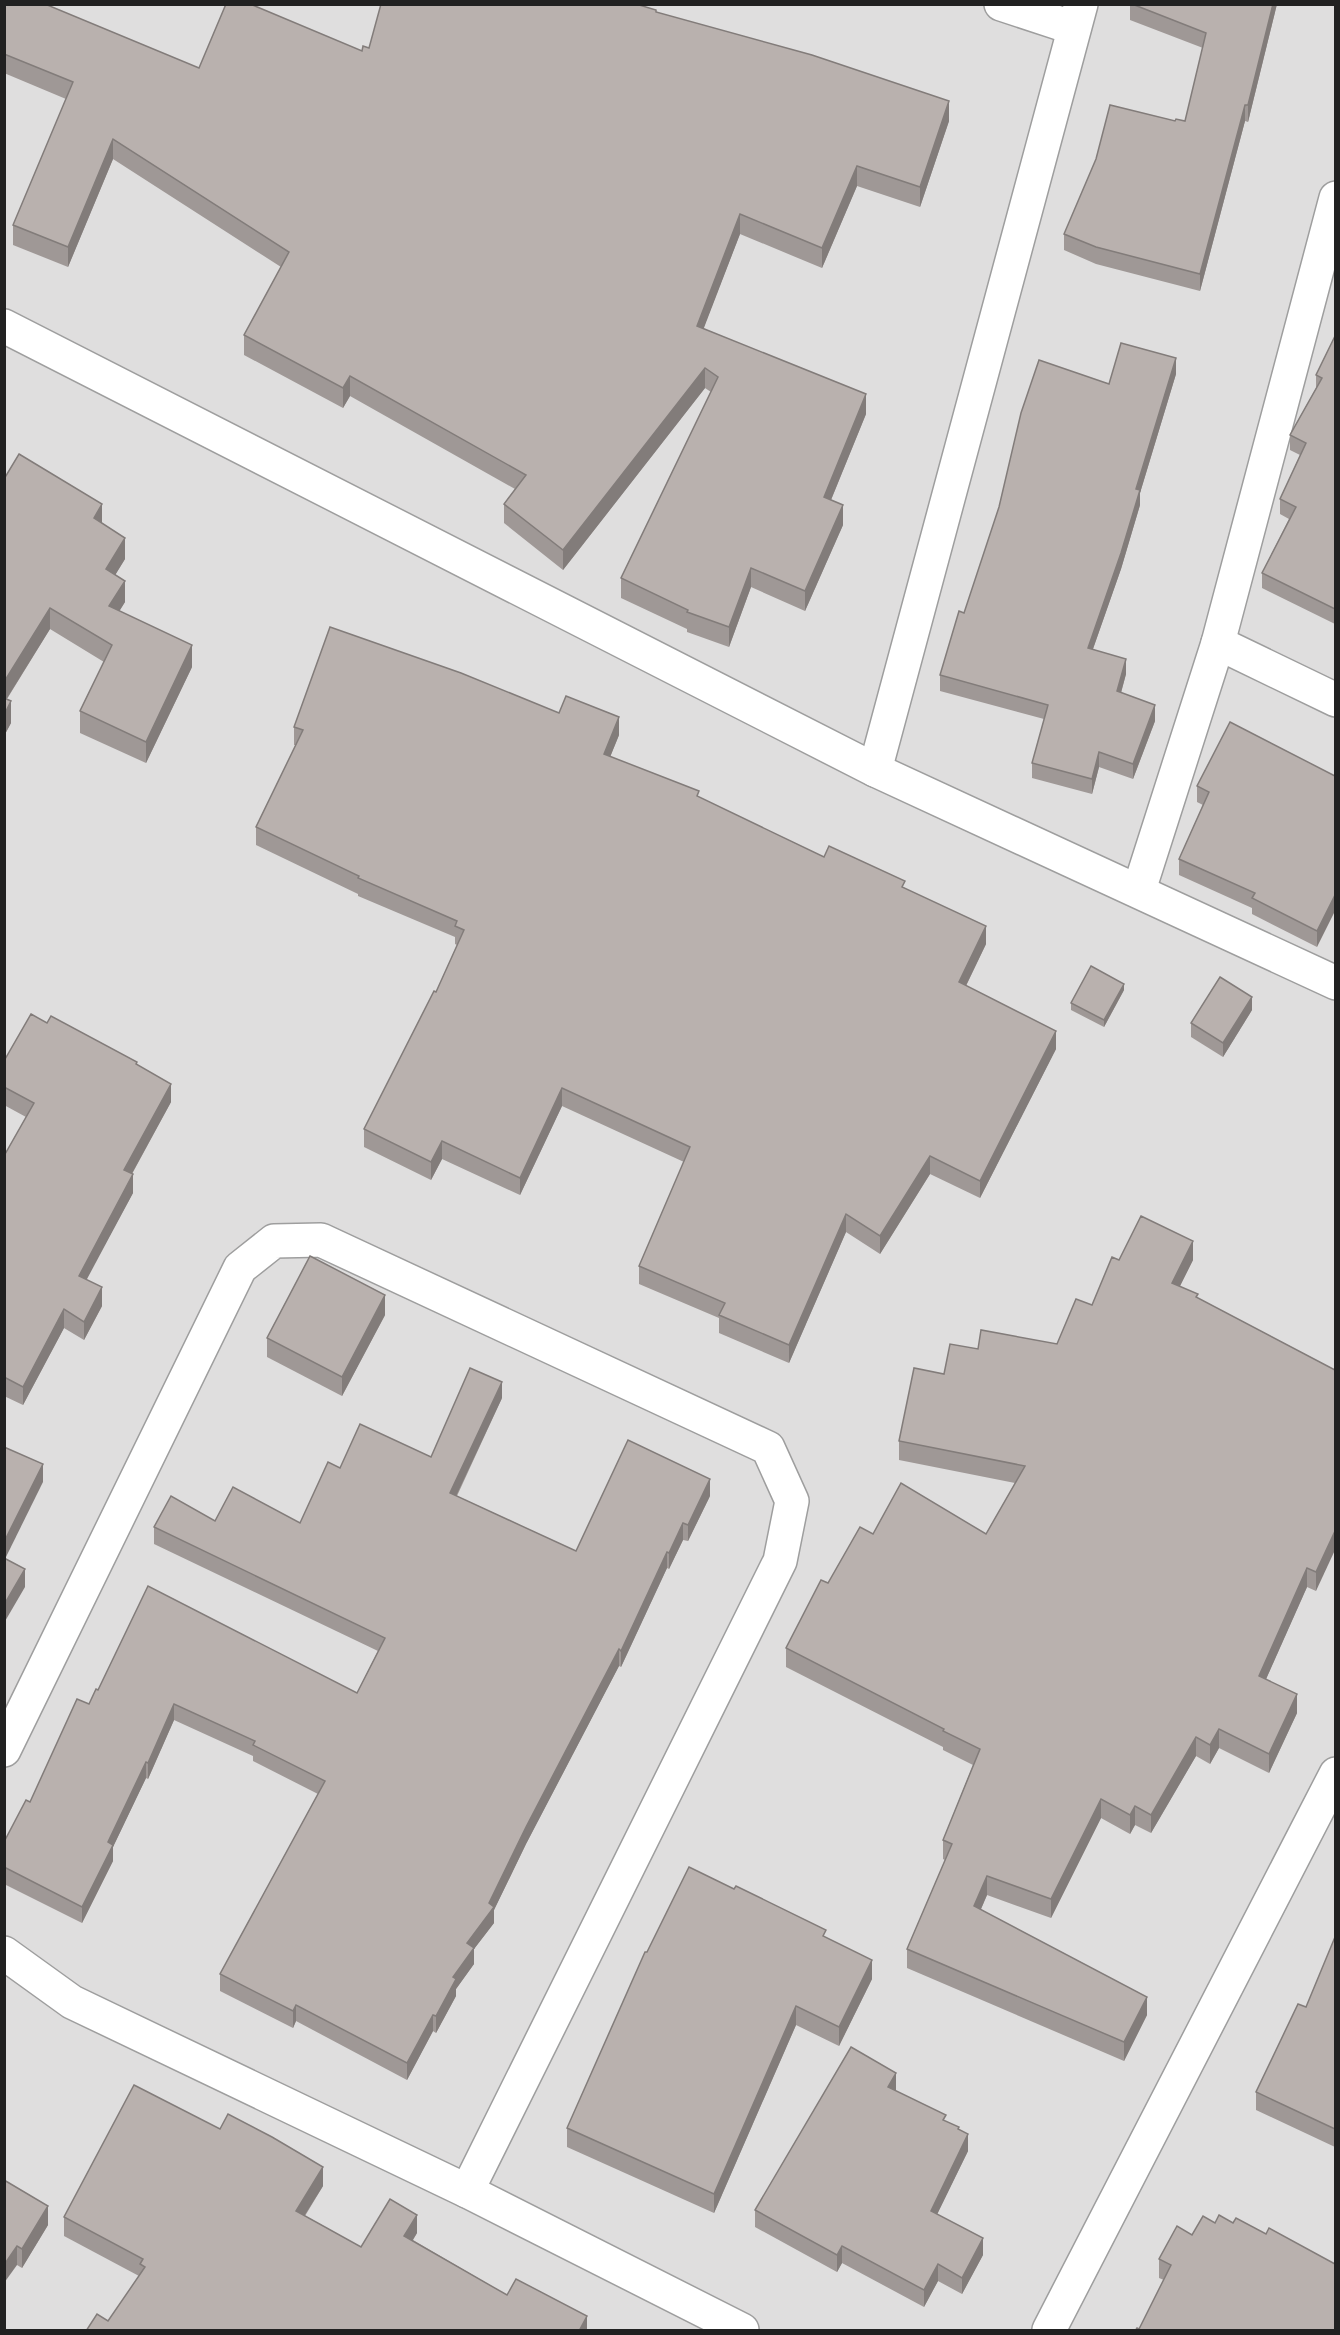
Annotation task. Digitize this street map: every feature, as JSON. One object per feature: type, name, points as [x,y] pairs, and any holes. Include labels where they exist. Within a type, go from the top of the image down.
[{"type":"street","points":[[875,770],[1078,16],[1002,4]]},
{"type":"street","points":[[1139,890],[1218,643],[1330,246],[1335,198]]},
{"type":"street","points":[[4,326],[875,770],[1335,982]]},
{"type":"street","points":[[1218,643],[1335,700]]},
{"type":"street","points":[[4,1750],[240,1268],[274,1241],[321,1240],[768,1448],[792,1501],[780,1562],[467,2191]]},
{"type":"street","points":[[1048,2331],[1335,1774]]},
{"type":"street","points":[[4,1953],[72,2002],[467,2191],[742,2331]]},
{"type":"shaded area","points":[[5,5],[1335,5],[1335,2330],[5,2330]]},
{"type":"building","points":[[4,4],[45,4],[199,68],[226,4],[250,4],[362,51],[363,46],[369,48],[381,4],[636,4],[656,10],[656,12],[812,55],[949,101],[920,187],[857,166],[822,248],[740,214],[697,326],[866,394],[824,497],[843,505],[805,591],[751,568],[729,627],[687,612],[688,610],[621,578],[718,377],[705,368],[563,550],[504,504],[526,475],[350,376],[343,388],[244,335],[289,252],[113,139],[68,247],[13,225],[73,82],[4,54]]},
{"type":"building","points":[[1132,4],[1273,4],[1248,105],[1245,105],[1200,274],[1096,247],[1064,234],[1096,159],[1110,105],[1175,121],[1176,119],[1185,121],[1206,33]]},
{"type":"building","points":[[1335,336],[1335,609],[1262,573],[1296,507],[1280,499],[1306,443],[1290,435],[1322,378],[1316,375]]},
{"type":"building","points":[[1121,343],[1176,358],[1136,489],[1140,490],[1121,553],[1088,648],[1126,659],[1117,691],[1155,705],[1133,764],[1099,752],[1092,779],[1032,763],[1048,705],[940,675],[959,611],[964,613],[999,507],[1021,413],[1039,360],[1109,384]]},
{"type":"building","points":[[19,454],[102,504],[94,518],[125,538],[106,569],[125,581],[109,606],[192,645],[146,742],[80,711],[112,645],[50,608],[4,682],[4,479]]},
{"type":"building","points":[[330,627],[461,673],[559,713],[566,696],[619,717],[604,754],[699,791],[697,796],[824,857],[829,846],[905,881],[902,887],[986,926],[959,982],[1056,1031],[980,1181],[930,1156],[880,1236],[846,1214],[789,1345],[719,1315],[725,1303],[639,1266],[690,1147],[562,1088],[520,1178],[442,1141],[431,1162],[364,1129],[434,991],[436,992],[464,930],[455,926],[457,921],[358,878],[359,876],[256,827],[303,730],[294,727]]},
{"type":"building","points":[[4,698],[11,701],[4,715]]},
{"type":"building","points":[[1230,722],[1335,776],[1335,895],[1317,931],[1252,898],[1255,893],[1179,859],[1209,792],[1197,786]]},
{"type":"building","points":[[1091,966],[1124,984],[1104,1020],[1071,1003]]},
{"type":"building","points":[[1220,977],[1252,997],[1223,1043],[1191,1023]]},
{"type":"building","points":[[31,1014],[47,1023],[51,1016],[137,1062],[136,1064],[171,1084],[124,1170],[133,1174],[79,1276],[102,1287],[84,1322],[64,1309],[23,1387],[4,1377],[4,1156],[34,1103],[4,1087],[4,1061]]},
{"type":"building","points":[[1141,1216],[1193,1241],[1172,1283],[1198,1294],[1196,1297],[1335,1370],[1335,1531],[1316,1572],[1307,1568],[1259,1676],[1297,1694],[1269,1754],[1219,1729],[1210,1745],[1196,1737],[1151,1815],[1135,1806],[1130,1815],[1101,1799],[1051,1899],[987,1876],[974,1906],[1147,1997],[1124,2042],[907,1949],[952,1844],[943,1840],[980,1749],[786,1648],[821,1580],[828,1583],[860,1527],[873,1534],[901,1483],[986,1534],[1025,1466],[899,1441],[914,1368],[944,1374],[950,1344],[978,1349],[981,1330],[1057,1344],[1076,1299],[1092,1305],[1112,1257],[1119,1260]]},
{"type":"building","points":[[310,1256],[385,1295],[342,1377],[267,1338]]},
{"type":"building","points":[[470,1368],[502,1382],[450,1493],[576,1551],[628,1440],[710,1479],[688,1525],[683,1523],[669,1553],[667,1552],[621,1651],[619,1649],[526,1827],[489,1903],[494,1907],[467,1943],[474,1948],[453,1977],[456,1979],[407,2063],[296,2005],[293,2011],[220,1974],[325,1781],[253,1745],[255,1741],[174,1704],[148,1763],[146,1762],[108,1842],[113,1845],[82,1907],[4,1867],[4,1842],[26,1800],[30,1802],[77,1699],[89,1704],[96,1689],[98,1690],[148,1586],[357,1693],[385,1638],[154,1527],[171,1496],[215,1521],[233,1487],[300,1523],[328,1462],[340,1468],[360,1424],[431,1457]]},
{"type":"building","points":[[4,1447],[43,1464],[4,1542]]},
{"type":"building","points":[[4,1558],[25,1569],[4,1605]]},
{"type":"building","points":[[689,1867],[734,1889],[736,1886],[826,1930],[823,1936],[872,1960],[839,2027],[796,2006],[714,2194],[567,2128],[645,1952]]},
{"type":"building","points":[[1335,1937],[1335,2129],[1256,2092],[1298,2004],[1306,2007]]},
{"type":"building","points":[[851,2047],[896,2073],[888,2087],[946,2115],[943,2120],[968,2134],[931,2211],[983,2238],[962,2278],[938,2264],[924,2290],[842,2246],[837,2255],[755,2210]]},
{"type":"building","points":[[134,2085],[220,2129],[228,2114],[323,2167],[296,2211],[361,2247],[390,2199],[417,2215],[404,2236],[507,2295],[516,2279],[587,2316],[579,2331],[86,2331],[97,2314],[108,2321],[145,2267],[140,2264],[143,2259],[64,2217]]},
{"type":"building","points":[[4,2180],[48,2206],[22,2249],[17,2246],[4,2265]]},
{"type":"building","points":[[1219,2215],[1233,2223],[1236,2218],[1266,2234],[1269,2228],[1335,2264],[1335,2331],[1135,2331],[1139,2329],[1171,2265],[1159,2259],[1177,2226],[1192,2235],[1203,2216],[1215,2223]]}]
